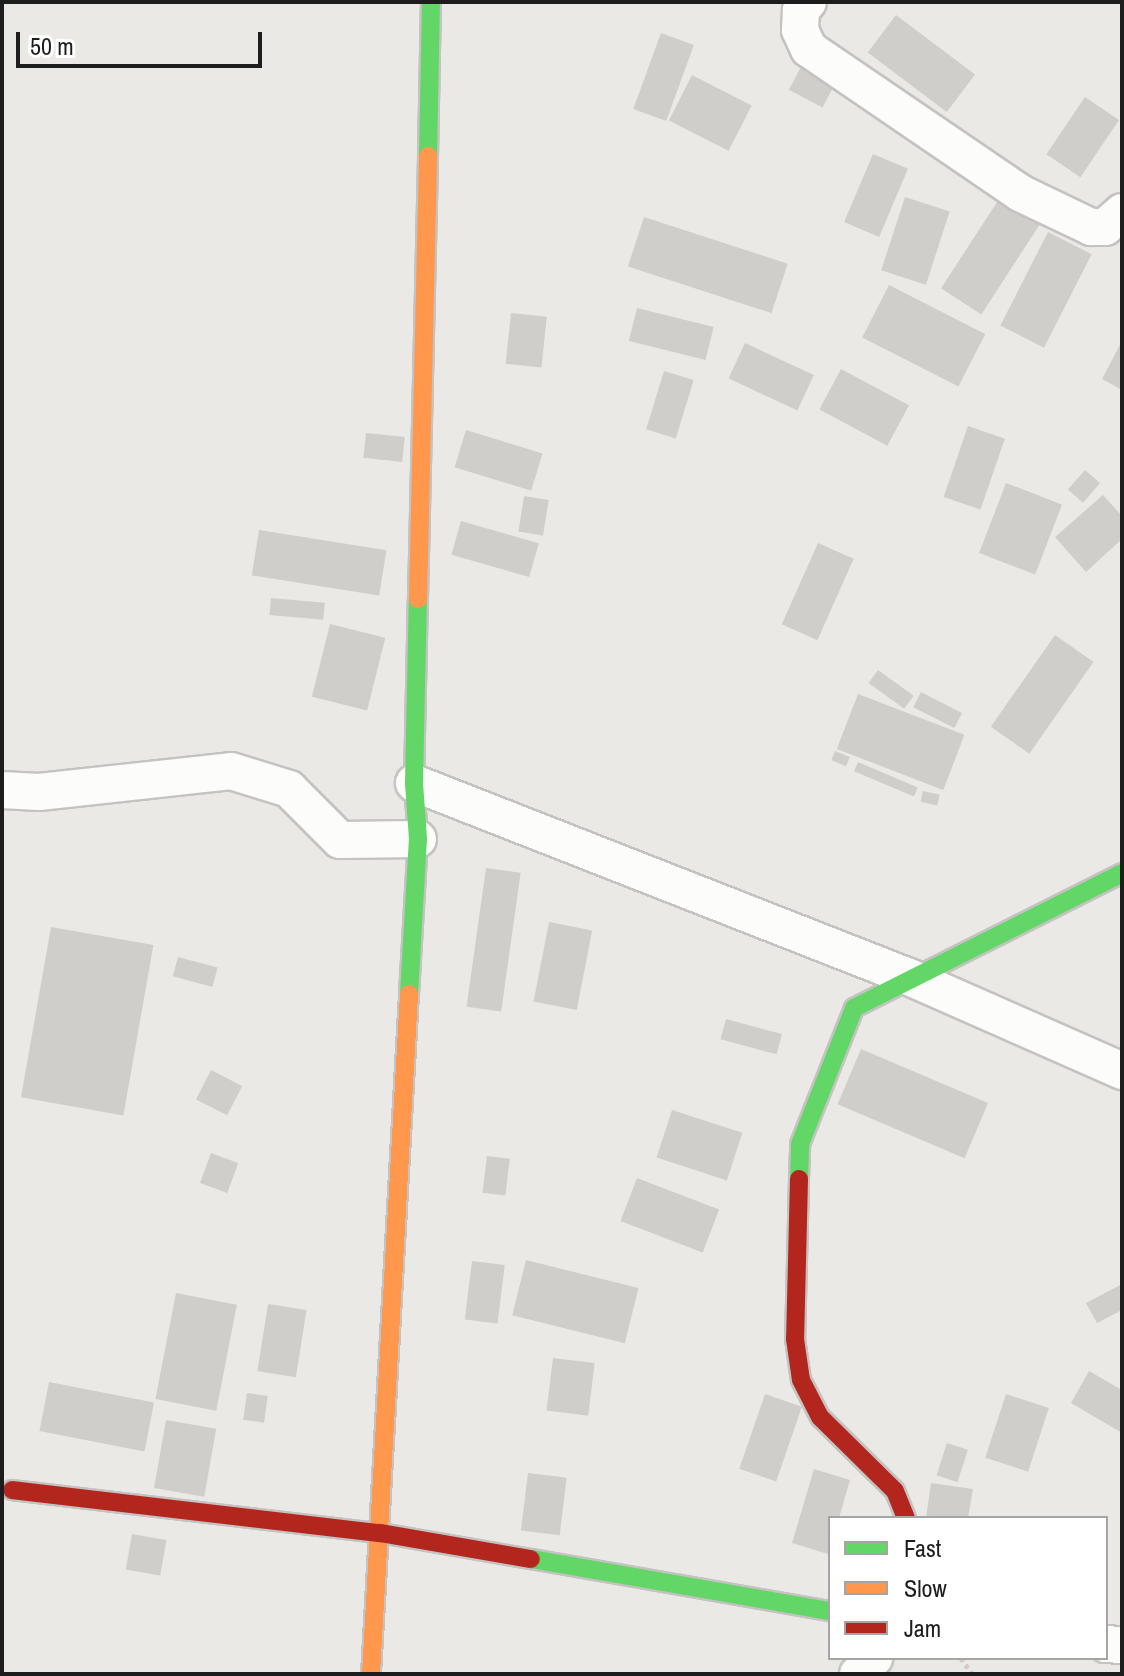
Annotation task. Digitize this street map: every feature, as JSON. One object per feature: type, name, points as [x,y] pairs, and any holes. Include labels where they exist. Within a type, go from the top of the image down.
[{"type":"street","points":[[371,1674],[418,839],[414,783],[431,2]]},
{"type":"street","points":[[808,2],[801,10],[800,30],[809,49],[1007,184],[1091,227],[1105,227],[1122,212]]},
{"type":"street","points":[[2,790],[39,792],[231,771],[289,789],[340,840],[418,839]]},
{"type":"street","points":[[414,783],[909,977],[1122,1071]]},
{"type":"street","points":[[905,1516],[895,1491],[820,1417],[801,1380],[795,1339],[800,1144],[854,1008],[909,977],[1122,873]]},
{"type":"street","points":[[12,1490],[380,1533],[828,1611]]},
{"type":"building","points":[[896,15],[975,75],[947,112],[868,53]]},
{"type":"building","points":[[661,33],[694,45],[666,121],[633,109]]},
{"type":"building","points":[[802,65],[836,83],[822,108],[789,90]]},
{"type":"building","points":[[692,75],[752,105],[729,151],[669,120]]},
{"type":"building","points":[[1085,97],[1119,120],[1080,177],[1046,154]]},
{"type":"building","points":[[873,154],[908,169],[879,237],[844,222]]},
{"type":"building","points":[[1001,196],[1041,222],[981,314],[941,288]]},
{"type":"building","points":[[905,197],[950,212],[926,285],[881,270]]},
{"type":"building","points":[[644,217],[788,264],[772,313],[628,266]]},
{"type":"building","points":[[1048,232],[1092,254],[1044,348],[1000,326]]},
{"type":"building","points":[[889,285],[985,334],[958,387],[862,338]]},
{"type":"building","points":[[637,308],[714,327],[705,360],[629,341]]},
{"type":"building","points":[[511,313],[547,317],[541,367],[506,364]]},
{"type":"building","points":[[1122,341],[1122,390],[1102,379]]},
{"type":"building","points":[[745,343],[814,375],[797,410],[729,378]]},
{"type":"building","points":[[841,369],[909,405],[887,446],[819,410]]},
{"type":"building","points":[[664,371],[694,380],[676,438],[646,429]]},
{"type":"building","points":[[968,426],[1005,439],[980,510],[944,497]]},
{"type":"building","points":[[466,430],[543,453],[531,491],[455,467]]},
{"type":"building","points":[[366,433],[405,437],[402,462],[363,458]]},
{"type":"building","points":[[1085,470],[1100,483],[1083,503],[1068,490]]},
{"type":"building","points":[[1006,483],[1062,505],[1035,575],[979,553]]},
{"type":"building","points":[[1103,495],[1122,516],[1122,539],[1086,572],[1055,537]]},
{"type":"building","points":[[524,496],[549,500],[543,535],[518,532]]},
{"type":"building","points":[[461,521],[539,543],[529,577],[451,555]]},
{"type":"building","points":[[259,530],[386,550],[379,596],[252,575]]},
{"type":"building","points":[[818,543],[854,559],[817,640],[782,624]]},
{"type":"building","points":[[271,598],[325,603],[323,620],[270,615]]},
{"type":"building","points":[[330,624],[385,638],[367,711],[312,697]]},
{"type":"building","points":[[1055,635],[1094,662],[1029,754],[991,727]]},
{"type":"building","points":[[878,670],[914,696],[904,709],[869,683]]},
{"type":"building","points":[[921,692],[962,713],[954,728],[913,707]]},
{"type":"building","points":[[858,694],[964,735],[943,790],[837,749]]},
{"type":"building","points":[[835,751],[850,757],[846,766],[831,760]]},
{"type":"building","points":[[858,762],[918,787],[914,797],[854,771]]},
{"type":"building","points":[[923,791],[940,795],[937,806],[921,802]]},
{"type":"building","points":[[486,868],[521,873],[501,1012],[467,1007]]},
{"type":"building","points":[[549,922],[592,930],[577,1010],[534,1002]]},
{"type":"building","points":[[51,927],[153,945],[123,1115],[21,1097]]},
{"type":"building","points":[[178,957],[218,968],[212,987],[173,976]]},
{"type":"building","points":[[726,1019],[782,1034],[777,1054],[721,1039]]},
{"type":"building","points":[[861,1049],[988,1103],[965,1158],[838,1104]]},
{"type":"building","points":[[211,1070],[242,1086],[227,1115],[196,1099]]},
{"type":"building","points":[[672,1110],[742,1133],[727,1180],[657,1158]]},
{"type":"building","points":[[211,1153],[238,1163],[227,1193],[200,1183]]},
{"type":"building","points":[[487,1156],[510,1159],[505,1196],[482,1193]]},
{"type":"building","points":[[637,1178],[719,1210],[703,1252],[621,1221]]},
{"type":"building","points":[[526,1260],[639,1288],[625,1343],[512,1315]]},
{"type":"building","points":[[472,1261],[505,1265],[498,1324],[465,1320]]},
{"type":"building","points":[[1122,1284],[1122,1310],[1097,1323],[1086,1303]]},
{"type":"building","points":[[176,1293],[237,1305],[216,1411],[155,1399]]},
{"type":"building","points":[[268,1304],[307,1310],[296,1377],[257,1371]]},
{"type":"building","points":[[553,1358],[595,1363],[588,1416],[547,1411]]},
{"type":"building","points":[[1089,1371],[1122,1390],[1122,1433],[1071,1403]]},
{"type":"building","points":[[49,1382],[154,1402],[144,1451],[39,1431]]},
{"type":"building","points":[[247,1393],[268,1396],[264,1423],[243,1420]]},
{"type":"building","points":[[765,1394],[802,1407],[776,1481],[739,1469]]},
{"type":"building","points":[[1006,1394],[1049,1408],[1028,1472],[985,1458]]},
{"type":"building","points":[[166,1420],[216,1429],[204,1497],[154,1488]]},
{"type":"building","points":[[947,1443],[968,1450],[957,1482],[936,1475]]},
{"type":"building","points":[[814,1469],[850,1480],[840,1516],[828,1516],[828,1554],[792,1543]]},
{"type":"building","points":[[528,1473],[567,1478],[560,1535],[521,1531]]},
{"type":"building","points":[[931,1483],[973,1489],[968,1516],[926,1516]]},
{"type":"building","points":[[132,1534],[166,1540],[160,1576],[126,1569]]},
{"type":"traffic: fast","points":[[428,156],[431,2]]},
{"type":"traffic: fast","points":[[409,994],[418,839],[414,783],[418,599]]},
{"type":"traffic: fast","points":[[799,1179],[800,1144],[854,1008],[1122,873]]},
{"type":"traffic: fast","points":[[531,1559],[828,1611]]},
{"type":"traffic: slow","points":[[418,599],[428,156]]},
{"type":"traffic: slow","points":[[371,1674],[409,994]]},
{"type":"traffic: jam","points":[[799,1179],[795,1339],[801,1380],[820,1417],[895,1491],[905,1516]]},
{"type":"traffic: jam","points":[[12,1490],[380,1533],[531,1559]]}]
